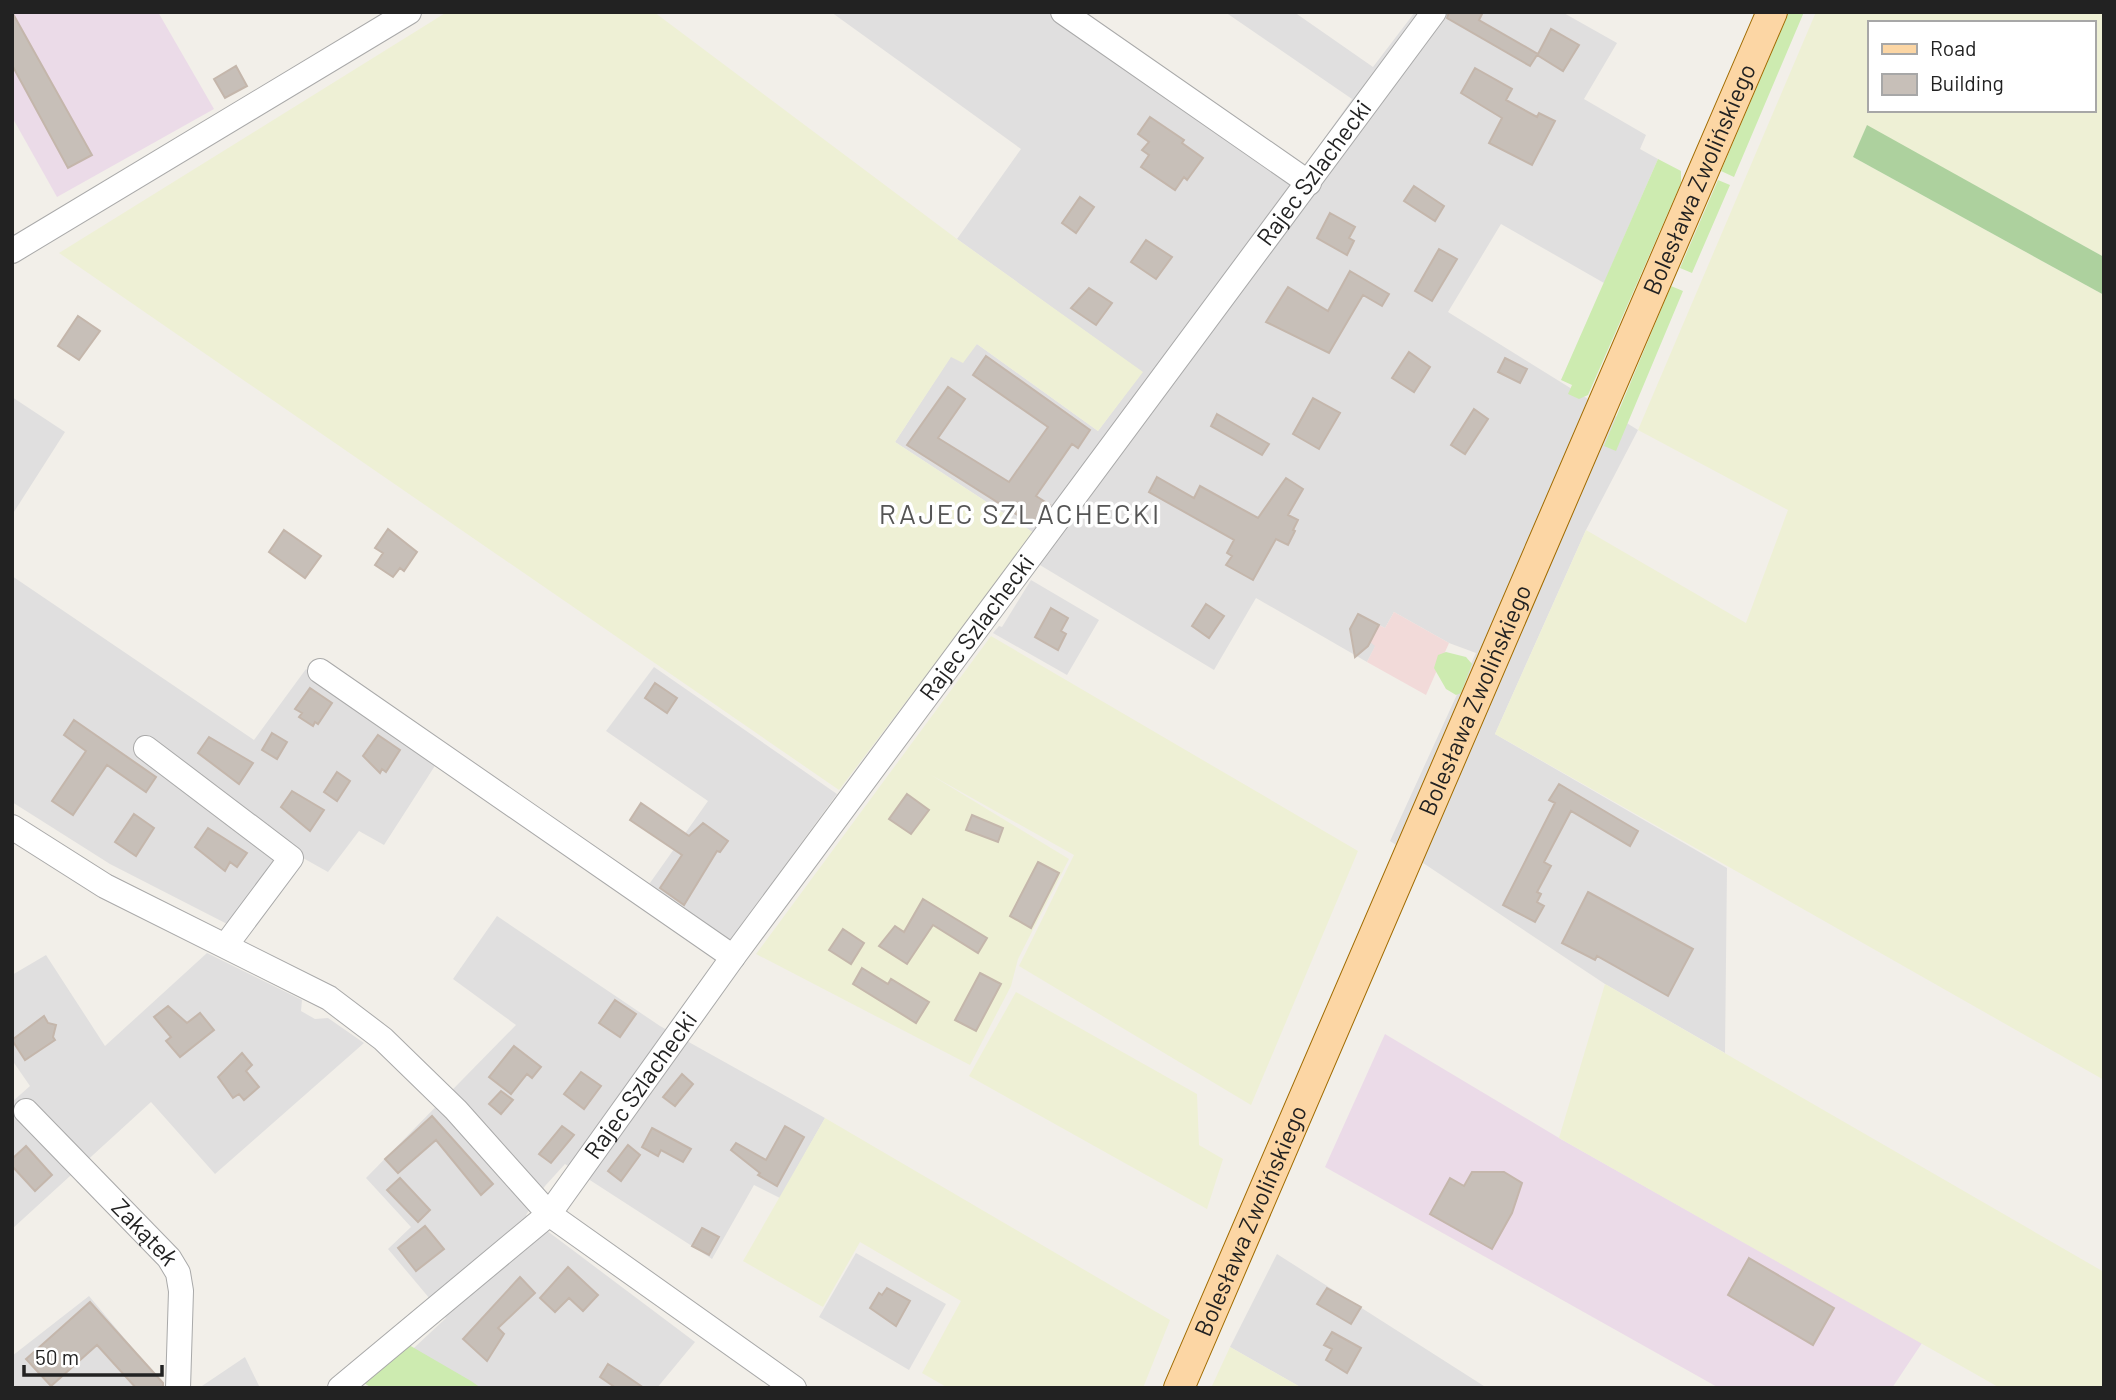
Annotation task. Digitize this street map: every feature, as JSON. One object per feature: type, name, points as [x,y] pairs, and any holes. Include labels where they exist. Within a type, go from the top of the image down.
[{"type":"main road","name":"Bolesława Zwolińskiego","points":[[1179,1388],[1772,12]]},
{"type":"street","points":[[12,251],[409,12]]},
{"type":"street","points":[[1062,12],[1309,183]]},
{"type":"street","name":"Rajec Szlachecki","points":[[340,1388],[549,1214],[733,957],[1434,12]]},
{"type":"street","points":[[320,671],[733,957]]},
{"type":"street","points":[[146,748],[291,858],[226,945]]},
{"type":"street","points":[[12,827],[105,886],[328,998],[383,1039],[456,1110],[549,1214],[794,1388]]},
{"type":"street","name":"Zakątek","points":[[26,1111],[169,1258],[178,1273],[181,1291],[178,1388]]},
{"type":"shaded area","points":[[12,12],[158,12],[214,109],[57,197],[12,117]]},
{"type":"shaded area","points":[[831,12],[1074,12],[1302,170],[1352,99],[1225,12],[1294,12],[1373,67],[1415,12],[1562,12],[1617,43],[1584,99],[1646,135],[1640,149],[1658,159],[1604,283],[1501,224],[1448,312],[1638,430],[1586,530],[1495,734],[1727,868],[1725,1053],[1605,984],[1390,841],[1476,653],[1449,643],[1394,612],[1385,628],[1358,614],[1349,631],[1376,645],[1367,662],[1256,598],[1214,670],[1020,553],[1034,533],[895,442],[951,356],[977,344],[1098,431],[1142,372],[957,239],[1021,149]]},
{"type":"shaded area","points":[[12,397],[65,432],[12,515]]},
{"type":"shaded area","points":[[12,576],[254,740],[306,669],[438,761],[384,845],[359,831],[328,872],[287,849],[233,927],[110,864],[12,802]]},
{"type":"shaded area","points":[[1031,580],[1099,620],[1067,675],[993,633],[999,626],[1002,627]]},
{"type":"shaded area","points":[[1394,612],[1449,643],[1426,695],[1367,662],[1375,646],[1370,642],[1379,625],[1385,628]]},
{"type":"shaded area","points":[[654,667],[837,794],[727,944],[645,890],[708,801],[606,731]]},
{"type":"shaded area","points":[[497,916],[660,1026],[825,1118],[780,1198],[754,1185],[712,1259],[565,1164],[545,1186],[526,1215],[695,1342],[657,1388],[371,1388],[446,1318],[388,1249],[411,1227],[366,1178],[516,1025],[453,979]]},
{"type":"shaded area","points":[[207,953],[302,1000],[301,1011],[315,1019],[328,1018],[364,1043],[215,1174],[151,1102],[12,1229],[12,1102],[30,1086],[12,1060],[12,975],[46,955],[105,1046]]},
{"type":"shaded area","points":[[1385,1034],[1559,1138],[1922,1343],[1892,1388],[1719,1388],[1325,1167]]},
{"type":"shaded area","points":[[856,1253],[946,1304],[909,1370],[819,1317]]},
{"type":"shaded area","points":[[1277,1254],[1487,1388],[1302,1388],[1230,1347]]},
{"type":"shaded area","points":[[89,1296],[166,1388],[12,1388],[12,1356]]},
{"type":"shaded area","points":[[245,1357],[260,1388],[199,1388]]},
{"type":"green space","points":[[447,12],[654,12],[957,239],[1143,372],[1098,431],[977,344],[963,363],[951,357],[895,442],[1034,533],[839,790],[59,253]]},
{"type":"green space","points":[[1789,12],[1804,12],[1734,177],[1721,171]]},
{"type":"green space","points":[[1816,12],[2104,12],[2104,257],[1867,126],[1853,157],[2104,295],[2104,1080],[1495,734],[1586,530],[1746,623],[1788,510],[1638,430]]},
{"type":"green space","points":[[1867,125],[2104,257],[2104,295],[1853,157]]},
{"type":"green space","points":[[1658,159],[1681,171],[1681,183],[1588,395],[1579,399],[1568,394],[1572,385],[1561,380]]},
{"type":"green space","points":[[1718,180],[1730,185],[1692,273],[1680,268]]},
{"type":"green space","points":[[1671,286],[1683,291],[1616,451],[1604,446]]},
{"type":"green space","points":[[991,636],[1358,851],[1251,1105],[1019,966],[1074,855],[931,775],[1069,859],[1018,959],[1011,986],[970,1065],[756,954]]},
{"type":"green space","points":[[1446,652],[1466,657],[1472,664],[1461,693],[1456,695],[1446,689],[1434,668],[1438,655]]},
{"type":"green space","points":[[1605,984],[2104,1272],[2104,1388],[2000,1388],[1559,1138]]},
{"type":"green space","points":[[1016,992],[1197,1094],[1199,1145],[1223,1159],[1207,1209],[969,1076]]},
{"type":"green space","points":[[825,1118],[1170,1320],[1143,1388],[948,1388],[922,1373],[961,1301],[860,1242],[823,1307],[743,1261]]},
{"type":"green space","points":[[409,1345],[481,1388],[372,1388],[362,1382]]},
{"type":"green space","points":[[1230,1347],[1302,1388],[1211,1388]]},
{"type":"building","points":[[12,12],[92,155],[68,168],[12,65]]},
{"type":"building","points":[[1449,12],[1483,12],[1479,20],[1538,54],[1551,29],[1579,45],[1563,71],[1537,55],[1530,66],[1447,18]]},
{"type":"building","points":[[236,66],[247,86],[225,98],[214,79]]},
{"type":"building","points":[[1475,68],[1512,89],[1506,100],[1537,117],[1539,113],[1555,121],[1532,165],[1489,143],[1502,118],[1461,93]]},
{"type":"building","points":[[1150,117],[1184,140],[1182,143],[1203,158],[1187,180],[1184,177],[1175,190],[1141,167],[1149,155],[1142,150],[1149,142],[1138,134]]},
{"type":"building","points":[[1414,186],[1444,206],[1435,221],[1404,201]]},
{"type":"building","points":[[1080,197],[1094,207],[1076,233],[1062,223]]},
{"type":"building","points":[[1330,213],[1355,227],[1349,238],[1354,241],[1347,255],[1317,238]]},
{"type":"building","points":[[1146,240],[1172,257],[1156,279],[1131,262]]},
{"type":"building","points":[[1439,249],[1457,259],[1432,301],[1415,291]]},
{"type":"building","points":[[1350,271],[1389,294],[1382,306],[1363,295],[1329,353],[1266,322],[1288,287],[1328,311]]},
{"type":"building","points":[[1089,288],[1112,303],[1096,325],[1071,308]]},
{"type":"building","points":[[78,316],[100,331],[79,360],[58,346]]},
{"type":"building","points":[[1409,352],[1430,367],[1414,392],[1392,378]]},
{"type":"building","points":[[986,356],[1090,430],[1078,448],[1072,444],[1036,496],[1050,505],[1035,526],[907,445],[948,387],[965,399],[938,438],[1009,482],[1048,427],[973,375]]},
{"type":"building","points":[[1505,358],[1527,369],[1520,383],[1498,372]]},
{"type":"building","points":[[1313,398],[1340,413],[1319,449],[1293,434]]},
{"type":"building","points":[[1474,409],[1488,419],[1465,454],[1451,445]]},
{"type":"building","points":[[1217,414],[1269,444],[1262,455],[1211,426]]},
{"type":"building","points":[[1157,477],[1194,498],[1200,486],[1258,518],[1286,478],[1303,489],[1288,515],[1298,520],[1293,530],[1295,531],[1288,545],[1276,539],[1253,580],[1226,565],[1232,556],[1227,553],[1234,540],[1149,492]]},
{"type":"building","points":[[388,529],[417,552],[404,571],[400,568],[393,577],[375,565],[383,553],[375,548]]},
{"type":"building","points":[[284,530],[321,556],[305,578],[269,552]]},
{"type":"building","points":[[1206,604],[1224,616],[1209,638],[1192,626]]},
{"type":"building","points":[[1051,608],[1068,618],[1061,631],[1066,634],[1058,650],[1035,637]]},
{"type":"building","points":[[1358,614],[1379,625],[1368,646],[1355,657],[1350,629]]},
{"type":"building","points":[[655,683],[677,698],[667,713],[645,698]]},
{"type":"building","points":[[310,688],[332,703],[318,724],[315,722],[313,726],[299,717],[302,713],[295,709]]},
{"type":"building","points":[[74,720],[156,777],[146,792],[107,765],[73,815],[52,801],[86,751],[64,735]]},
{"type":"building","points":[[272,733],[287,742],[277,759],[262,750]]},
{"type":"building","points":[[378,735],[400,750],[386,772],[382,769],[380,773],[363,756]]},
{"type":"building","points":[[209,737],[253,763],[239,784],[198,753]]},
{"type":"building","points":[[337,772],[350,781],[337,801],[324,792]]},
{"type":"building","points":[[1559,784],[1638,831],[1630,846],[1571,811],[1544,862],[1551,866],[1537,892],[1541,894],[1537,902],[1544,906],[1535,922],[1503,905],[1555,803],[1549,800]]},
{"type":"building","points":[[292,791],[324,810],[310,831],[281,807]]},
{"type":"building","points":[[907,794],[929,810],[911,834],[889,819]]},
{"type":"building","points":[[641,803],[689,836],[703,823],[728,841],[720,852],[717,851],[684,905],[660,888],[682,855],[630,820]]},
{"type":"building","points":[[134,814],[154,828],[136,856],[115,842]]},
{"type":"building","points":[[972,815],[1003,828],[998,842],[966,830]]},
{"type":"building","points":[[208,828],[247,853],[237,867],[230,862],[225,871],[195,847]]},
{"type":"building","points":[[1038,862],[1059,873],[1031,928],[1010,916]]},
{"type":"building","points":[[1588,892],[1693,949],[1668,996],[1597,956],[1595,960],[1562,943]]},
{"type":"building","points":[[923,899],[987,938],[978,953],[933,925],[907,964],[879,946],[895,926],[904,932]]},
{"type":"building","points":[[843,929],[864,943],[851,964],[829,950]]},
{"type":"building","points":[[862,968],[888,984],[891,979],[929,1002],[916,1023],[853,984]]},
{"type":"building","points":[[980,973],[1001,984],[976,1031],[955,1020]]},
{"type":"building","points":[[615,1000],[636,1014],[620,1037],[599,1023]]},
{"type":"building","points":[[168,1006],[187,1023],[200,1013],[214,1030],[180,1057],[166,1041],[171,1037],[154,1017]]},
{"type":"building","points":[[44,1016],[48,1023],[56,1025],[53,1037],[55,1040],[25,1060],[12,1040]]},
{"type":"building","points":[[514,1046],[541,1067],[532,1078],[527,1074],[511,1094],[489,1077]]},
{"type":"building","points":[[242,1053],[252,1065],[246,1071],[259,1087],[244,1100],[239,1094],[233,1098],[218,1077]]},
{"type":"building","points":[[581,1072],[601,1086],[584,1109],[564,1094]]},
{"type":"building","points":[[682,1074],[693,1084],[675,1106],[663,1097]]},
{"type":"building","points":[[501,1091],[513,1100],[501,1114],[489,1104]]},
{"type":"building","points":[[432,1116],[493,1184],[481,1195],[436,1140],[398,1173],[385,1159]]},
{"type":"building","points":[[562,1126],[574,1135],[551,1163],[539,1154]]},
{"type":"building","points":[[785,1126],[804,1137],[777,1186],[758,1175],[760,1173],[731,1150],[736,1143],[766,1160]]},
{"type":"building","points":[[652,1128],[691,1149],[683,1162],[661,1150],[658,1156],[642,1147]]},
{"type":"building","points":[[628,1145],[640,1155],[621,1181],[608,1171]]},
{"type":"building","points":[[26,1146],[52,1175],[35,1191],[12,1166],[12,1159]]},
{"type":"building","points":[[1472,1172],[1504,1172],[1522,1183],[1512,1213],[1492,1249],[1430,1214],[1450,1178],[1464,1186]]},
{"type":"building","points":[[400,1178],[430,1210],[418,1222],[387,1190]]},
{"type":"building","points":[[425,1226],[444,1249],[416,1271],[398,1248]]},
{"type":"building","points":[[702,1228],[719,1237],[709,1255],[692,1246]]},
{"type":"building","points":[[1749,1258],[1834,1308],[1813,1345],[1728,1295]]},
{"type":"building","points":[[568,1267],[598,1295],[583,1311],[569,1298],[555,1312],[540,1298]]},
{"type":"building","points":[[520,1277],[535,1293],[498,1328],[504,1334],[487,1361],[463,1339]]},
{"type":"building","points":[[887,1288],[910,1301],[896,1326],[870,1308],[879,1293],[882,1295]]},
{"type":"building","points":[[1327,1288],[1361,1307],[1351,1324],[1317,1304]]},
{"type":"building","points":[[90,1302],[163,1383],[163,1388],[136,1388],[97,1345],[51,1386],[26,1359]]},
{"type":"building","points":[[1332,1332],[1361,1348],[1347,1373],[1326,1360],[1332,1349],[1324,1345]]},
{"type":"building","points":[[608,1364],[644,1388],[616,1388],[600,1377]]},
{"type":"district","name":"RAJEC SZLACHECKI","points":[[1020,514]]}]
